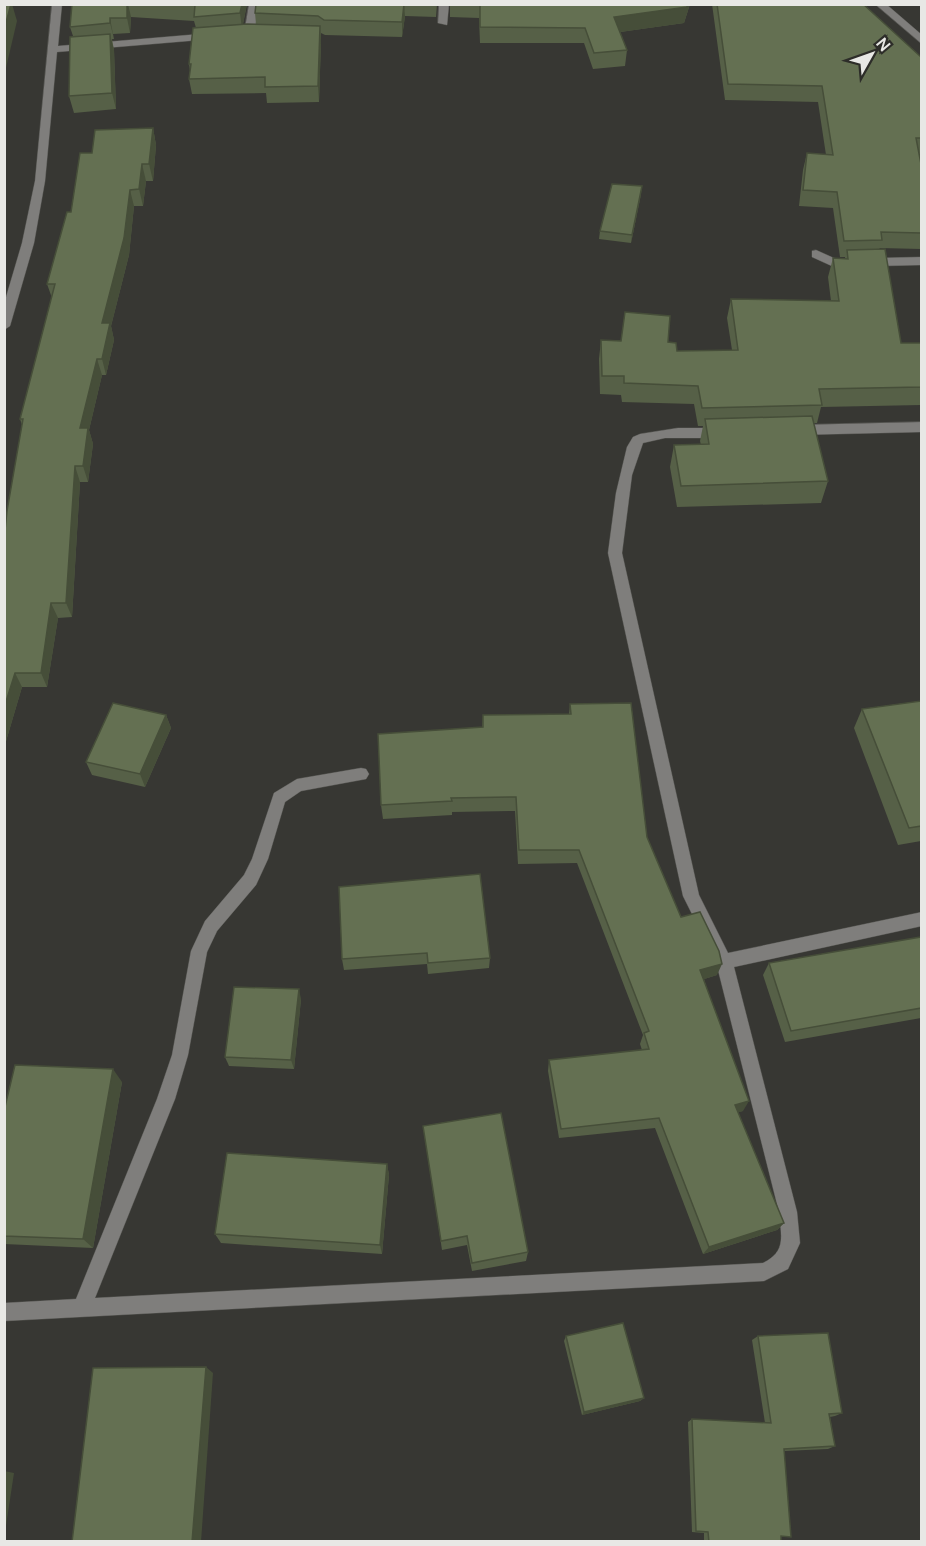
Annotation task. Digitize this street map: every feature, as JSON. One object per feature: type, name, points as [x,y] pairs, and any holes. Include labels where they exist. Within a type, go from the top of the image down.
[{"type":"street","points":[[4,327],[28,243],[40,181],[57,4]]},
{"type":"street","points":[[249,34],[254,4]]},
{"type":"street","points":[[443,23],[444,4]]},
{"type":"street","points":[[880,4],[921,41]]},
{"type":"street","points":[[237,34],[260,34]]},
{"type":"street","points":[[53,49],[226,35]]},
{"type":"street","points":[[816,254],[834,263],[921,261]]},
{"type":"street","points":[[784,430],[921,427]]},
{"type":"street","points":[[4,1312],[764,1272],[782,1263],[791,1243],[789,1212],[724,961],[691,896],[615,553],[618,518],[631,451],[637,440],[648,435],[739,432]]},
{"type":"street","points":[[82,1308],[166,1099],[180,1055],[199,951],[211,926],[250,880],[260,859],[279,798],[297,785],[361,774]]},
{"type":"street","points":[[724,961],[921,919]]},
{"type":"building","points":[[4,4],[11,4],[4,30]]},
{"type":"building","points":[[72,4],[127,4],[127,18],[110,18],[110,23],[70,27]]},
{"type":"building","points":[[186,4],[242,4],[240,13],[194,17],[195,5]]},
{"type":"building","points":[[256,4],[404,4],[402,22],[324,20],[318,16],[255,13]]},
{"type":"building","points":[[480,4],[687,4],[687,7],[614,17],[627,50],[594,53],[585,28],[480,27]]},
{"type":"building","points":[[717,4],[863,4],[921,57],[921,138],[916,138],[921,164],[921,233],[881,232],[882,240],[844,241],[837,192],[803,190],[807,153],[833,155],[822,86],[728,84]]},
{"type":"building","points":[[247,24],[320,26],[318,86],[265,87],[265,77],[189,79],[193,28]]},
{"type":"building","points":[[110,34],[112,93],[69,96],[70,37]]},
{"type":"building","points":[[153,128],[149,164],[142,164],[139,189],[130,190],[124,238],[102,323],[110,323],[102,359],[97,359],[80,428],[88,428],[83,466],[75,466],[66,603],[51,603],[41,673],[15,673],[4,708],[4,540],[7,511],[23,419],[20,419],[55,284],[47,284],[67,212],[71,212],[80,153],[92,153],[95,130]]},
{"type":"building","points":[[612,184],[642,186],[632,235],[600,231]]},
{"type":"building","points":[[885,249],[901,343],[921,343],[921,387],[819,389],[822,405],[702,408],[698,386],[624,383],[624,376],[602,376],[601,340],[621,341],[625,312],[670,316],[668,342],[676,343],[677,351],[738,350],[731,299],[839,301],[833,258],[848,259],[847,250]]},
{"type":"building","points":[[812,416],[828,481],[681,486],[674,445],[709,444],[705,419]]},
{"type":"building","points":[[921,701],[921,826],[909,828],[862,709]]},
{"type":"building","points":[[113,703],[166,715],[140,774],[86,762]]},
{"type":"building","points":[[631,703],[647,837],[681,917],[700,912],[719,951],[722,964],[700,970],[749,1101],[735,1105],[784,1223],[709,1247],[659,1118],[561,1129],[549,1060],[649,1049],[644,1033],[649,1031],[579,850],[519,850],[516,797],[451,798],[452,801],[381,805],[378,734],[483,727],[483,715],[571,714],[570,704]]},
{"type":"building","points":[[480,874],[490,958],[428,963],[427,953],[342,959],[339,887]]},
{"type":"building","points":[[921,937],[921,1008],[791,1031],[769,963]]},
{"type":"building","points":[[234,987],[299,989],[291,1060],[225,1057]]},
{"type":"building","points":[[15,1065],[113,1069],[83,1239],[4,1236],[4,1111]]},
{"type":"building","points":[[501,1113],[528,1252],[472,1263],[467,1236],[441,1241],[423,1126]]},
{"type":"building","points":[[227,1153],[387,1164],[380,1245],[215,1234]]},
{"type":"building","points":[[623,1323],[644,1398],[584,1412],[566,1336]]},
{"type":"building","points":[[828,1333],[842,1413],[829,1414],[835,1446],[784,1449],[791,1537],[781,1536],[781,1542],[709,1542],[708,1532],[696,1531],[692,1419],[771,1423],[758,1336]]},
{"type":"building","points":[[206,1367],[192,1542],[72,1542],[93,1368]]}]
